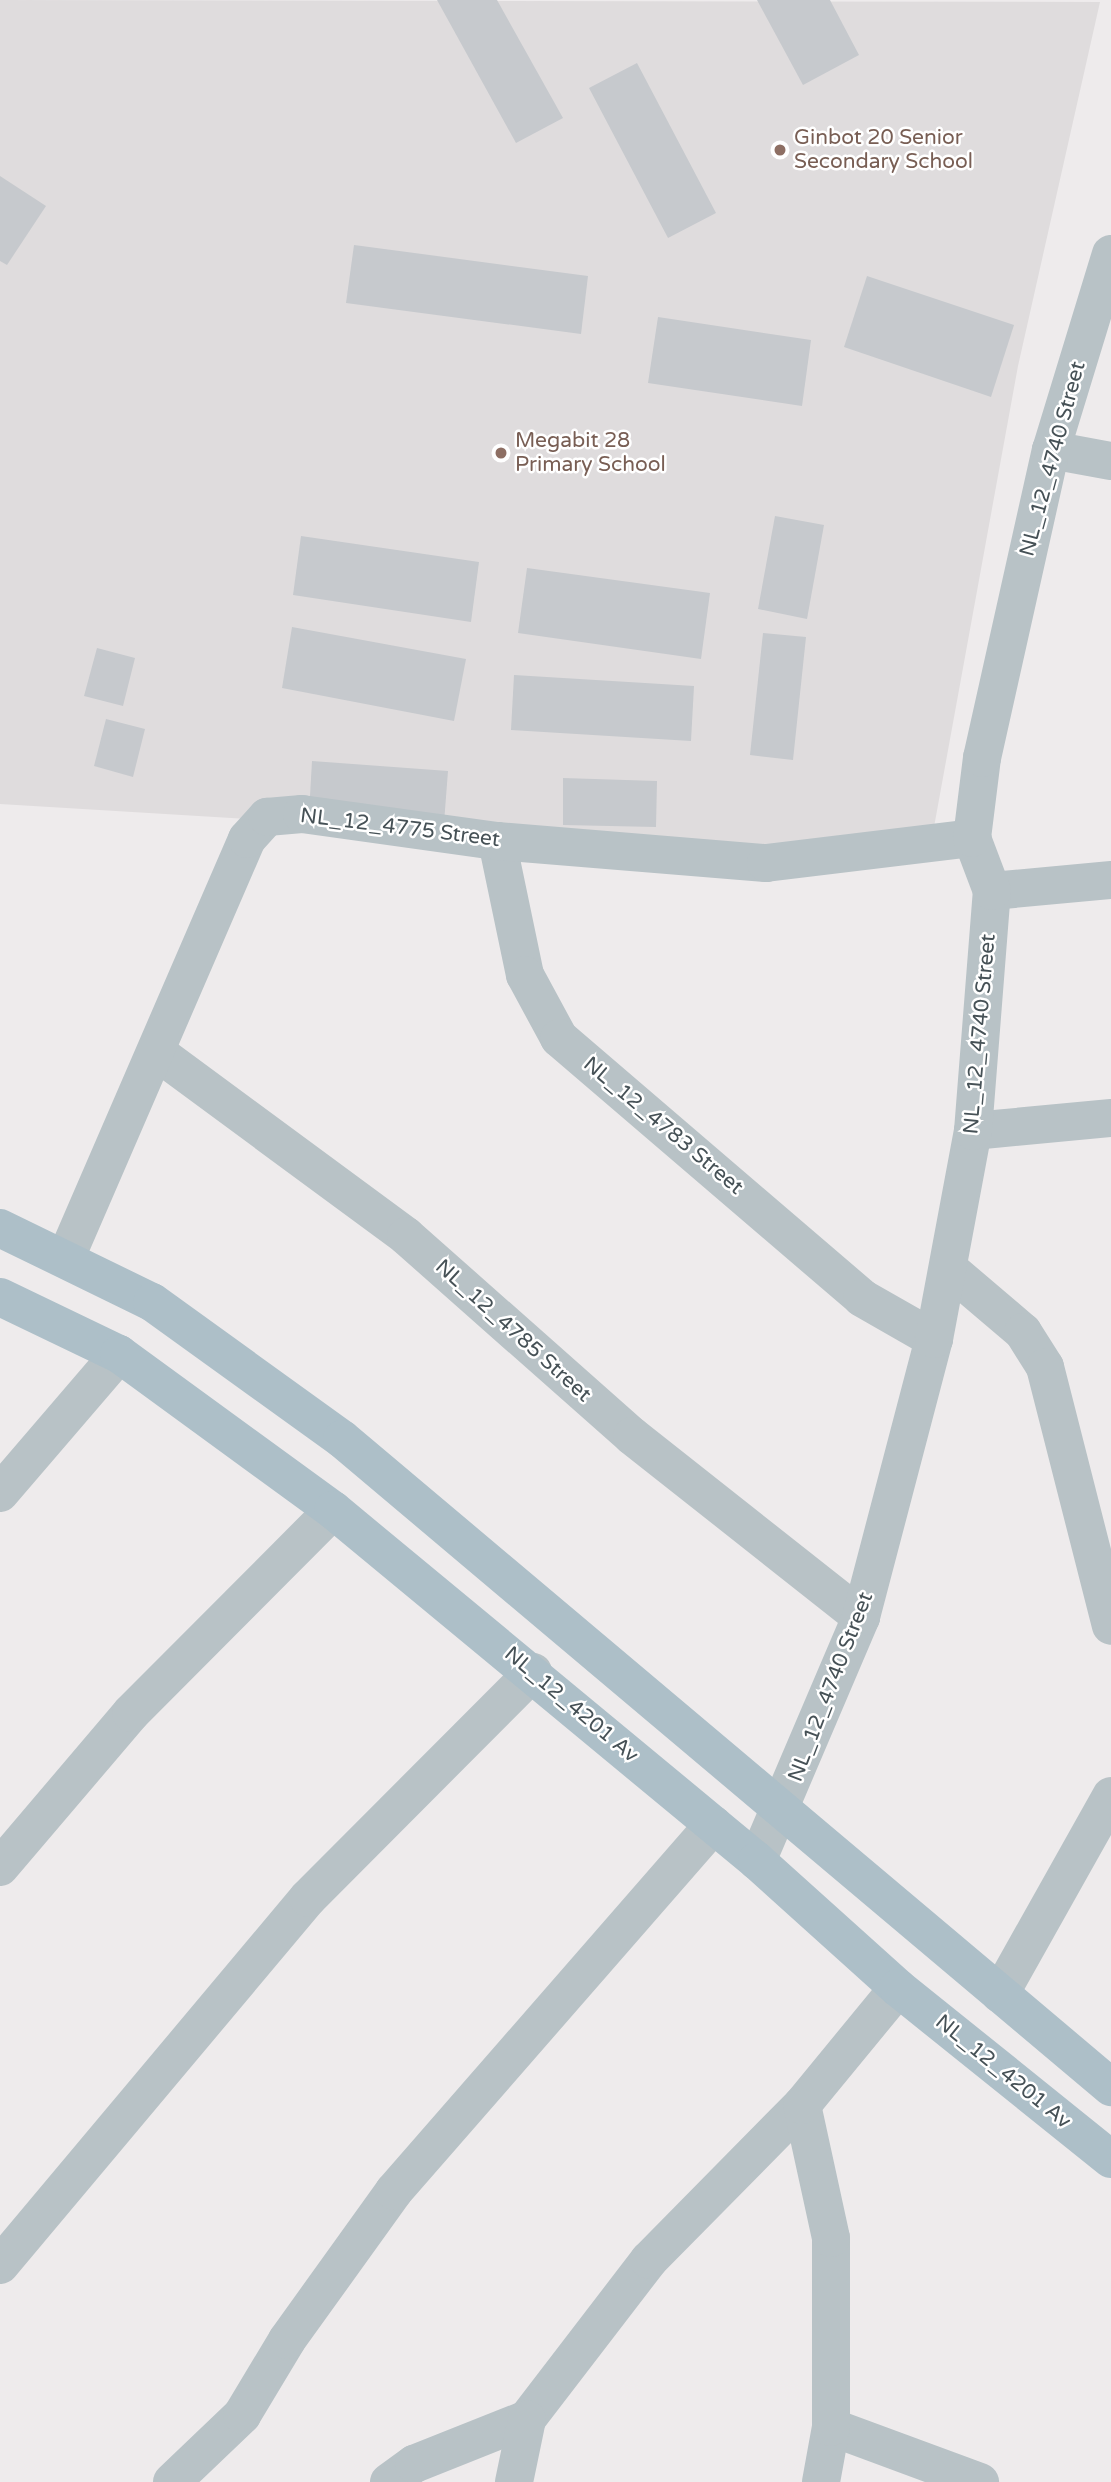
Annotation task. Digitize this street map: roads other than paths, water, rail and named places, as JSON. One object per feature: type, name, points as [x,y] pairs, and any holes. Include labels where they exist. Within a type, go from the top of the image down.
[{"type":"main road","points":[[0,1228],[67,1255],[152,1302],[342,1439],[785,1807],[1111,2087]]},
{"type":"main road","name":"NL_12_4201 Av","points":[[0,1297],[119,1354],[333,1510],[533,1672],[757,1861],[898,1988],[1111,2159]]},
{"type":"street","name":"NL_12_4740 Street","points":[[757,1861],[785,1807],[861,1617],[934,1339],[973,1131],[992,891],[972,838],[982,758],[1051,450],[1111,254]]},
{"type":"street","points":[[1051,450],[1111,461]]},
{"type":"street","name":"NL_12_4775 Street","points":[[67,1255],[158,1054],[247,838],[267,817],[302,814],[497,841],[766,863],[972,838]]},
{"type":"street","name":"NL_12_4783 Street","points":[[497,841],[525,975],[559,1038],[862,1298],[934,1339]]},
{"type":"street","points":[[992,891],[1111,880]]},
{"type":"street","name":"NL_12_4785 Street","points":[[158,1054],[406,1236],[632,1436],[861,1617]]},
{"type":"street","points":[[973,1131],[1111,1118]]},
{"type":"street","points":[[949,1269],[1023,1332],[1045,1367],[1111,1626]]},
{"type":"street","points":[[0,1493],[119,1354]]},
{"type":"street","points":[[0,1867],[131,1713],[333,1510]]},
{"type":"street","points":[[0,2265],[307,1898],[533,1672]]},
{"type":"street","points":[[1000,1994],[1111,1796]]},
{"type":"street","points":[[172,2482],[242,2416],[287,2340],[394,2191],[713,1825]]},
{"type":"street","points":[[514,2482],[527,2419],[649,2260],[802,2105],[898,1988]]},
{"type":"street","points":[[802,2105],[831,2238],[831,2427],[821,2482]]},
{"type":"street","points":[[390,2482],[414,2464],[527,2419]]},
{"type":"street","points":[[831,2427],[980,2482]]},
{"type":"place","name":"Ginbot 20 Senior Secondary School","points":[[780,150]]},
{"type":"place","name":"Megabit 28 Primary School","points":[[501,453]]}]
